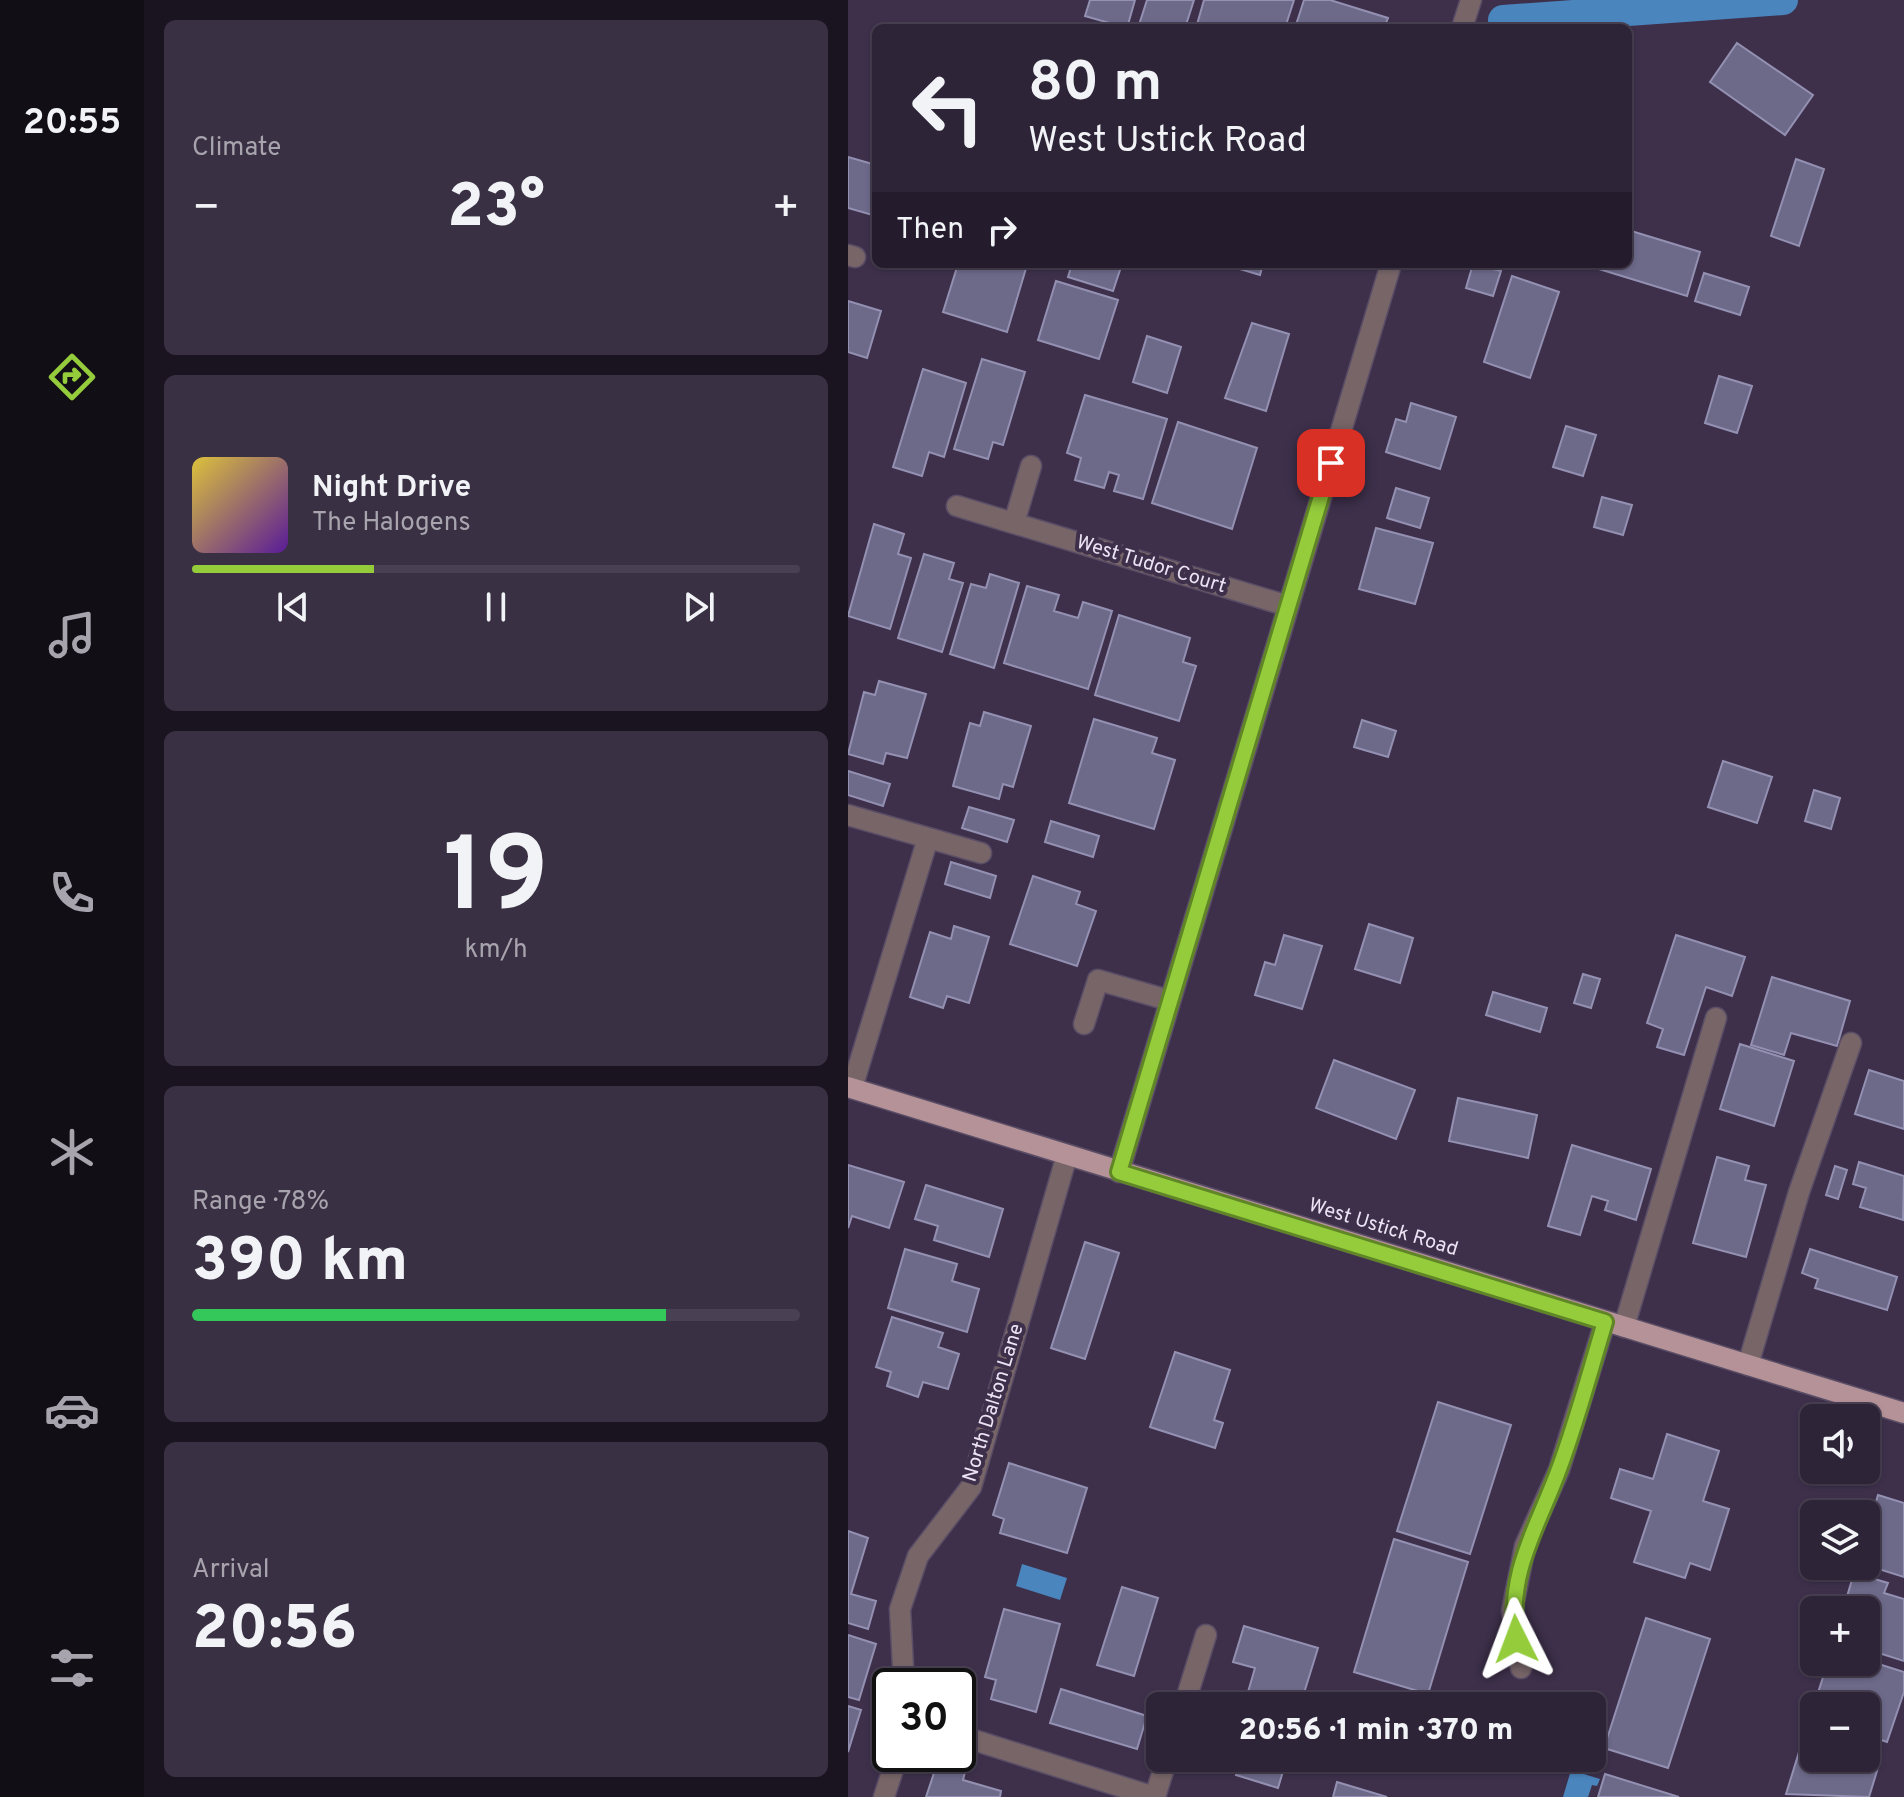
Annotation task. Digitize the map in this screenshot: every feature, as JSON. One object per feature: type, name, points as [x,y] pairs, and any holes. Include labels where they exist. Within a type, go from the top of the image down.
[{"type":"main road","name":"West Ustick Road","points":[[850,1087],[1904,1413]]},
{"type":"street","points":[[1463,24],[1471,0]]},
{"type":"street","points":[[1119,1172],[1168,1000],[1390,268]]},
{"type":"street","points":[[1014,523],[1031,466]]},
{"type":"street","name":"West Tudor Court","points":[[957,506],[1288,606]]},
{"type":"street","points":[[848,815],[981,853]]},
{"type":"street","points":[[850,1087],[928,838]]},
{"type":"street","points":[[1084,1024],[1098,980],[1168,1000]]},
{"type":"street","points":[[1521,1668],[1512,1611],[1525,1546],[1559,1470],[1615,1324],[1716,1018]]},
{"type":"street","points":[[1748,1365],[1799,1192],[1851,1043]]},
{"type":"street","name":"North Dalton Lane","points":[[903,1668],[900,1609],[918,1556],[971,1487],[1067,1155]]},
{"type":"street","points":[[1188,1692],[1206,1635]]},
{"type":"street","points":[[976,1741],[1155,1797],[1163,1772]]},
{"type":"street","points":[[884,1797],[892,1772]]},
{"type":"water","points":[[1022,1564],[1067,1578],[1060,1600],[1016,1586]]},
{"type":"water","points":[[1570,1772],[1600,1779],[1597,1786],[1592,1785],[1588,1797],[1563,1797]]},
{"type":"building","points":[[1090,0],[1135,0],[1128,24],[1113,24],[1085,16]]},
{"type":"building","points":[[1147,0],[1194,0],[1186,24],[1139,24]]},
{"type":"building","points":[[1204,0],[1294,0],[1286,24],[1197,24]]},
{"type":"building","points":[[1304,0],[1330,0],[1388,18],[1386,24],[1296,24]]},
{"type":"building","points":[[1737,43],[1813,95],[1785,135],[1710,82]]},
{"type":"building","points":[[848,157],[872,164],[872,215],[848,208]]},
{"type":"building","points":[[1796,159],[1824,169],[1799,246],[1771,236]]},
{"type":"building","points":[[1632,231],[1700,252],[1687,296],[1599,269],[1632,268]]},
{"type":"building","points":[[957,268],[1026,268],[1007,332],[943,312]]},
{"type":"building","points":[[1071,268],[1121,268],[1113,291],[1068,277]]},
{"type":"building","points":[[1236,268],[1262,268],[1260,275]]},
{"type":"building","points":[[1472,268],[1501,271],[1493,296],[1466,288]]},
{"type":"building","points":[[1704,273],[1749,287],[1740,315],[1695,301]]},
{"type":"building","points":[[1512,276],[1559,292],[1530,378],[1484,362]]},
{"type":"building","points":[[1056,281],[1118,300],[1099,359],[1038,340]]},
{"type":"building","points":[[848,301],[881,311],[867,358],[848,352]]},
{"type":"building","points":[[1252,323],[1289,334],[1266,411],[1225,398]]},
{"type":"building","points":[[1147,336],[1181,347],[1167,393],[1133,382]]},
{"type":"building","points":[[982,359],[1025,372],[1003,445],[993,442],[988,459],[954,449]]},
{"type":"building","points":[[923,369],[966,383],[944,457],[929,452],[922,476],[893,467]]},
{"type":"building","points":[[1719,376],[1752,386],[1737,433],[1705,423]]},
{"type":"building","points":[[1085,395],[1167,419],[1143,499],[1114,491],[1119,475],[1109,472],[1104,488],[1075,480],[1081,458],[1067,453]]},
{"type":"building","points":[[1411,403],[1456,417],[1440,469],[1386,452],[1396,419],[1406,422]]},
{"type":"building","points":[[1178,422],[1257,448],[1232,529],[1152,503]]},
{"type":"building","points":[[1566,426],[1596,435],[1583,476],[1553,467]]},
{"type":"building","points":[[1396,488],[1429,498],[1420,528],[1387,518]]},
{"type":"building","points":[[1602,497],[1632,505],[1623,535],[1594,527]]},
{"type":"building","points":[[874,524],[904,534],[898,554],[911,558],[890,629],[848,616]]},
{"type":"building","points":[[1376,528],[1433,543],[1415,604],[1359,589]]},
{"type":"building","points":[[924,554],[954,563],[949,579],[963,583],[942,652],[898,638]]},
{"type":"building","points":[[990,574],[1019,583],[994,668],[950,654],[971,584],[986,588]]},
{"type":"building","points":[[1027,586],[1059,595],[1054,611],[1078,618],[1083,602],[1112,611],[1088,689],[1004,663]]},
{"type":"building","points":[[1119,615],[1190,638],[1183,662],[1196,666],[1179,721],[1095,695]]},
{"type":"building","points":[[879,681],[926,694],[907,758],[886,753],[883,764],[848,754],[864,692],[875,695]]},
{"type":"building","points":[[984,712],[1031,726],[1013,787],[1003,784],[999,799],[953,786],[970,723],[980,726]]},
{"type":"building","points":[[1094,719],[1157,738],[1152,753],[1175,760],[1154,829],[1069,803]]},
{"type":"building","points":[[1362,720],[1396,731],[1388,757],[1354,747]]},
{"type":"building","points":[[1723,761],[1772,777],[1757,823],[1708,807]]},
{"type":"building","points":[[848,771],[890,784],[883,806],[848,795]]},
{"type":"building","points":[[1814,790],[1840,798],[1831,829],[1805,821]]},
{"type":"building","points":[[969,807],[1014,820],[1007,842],[962,828]]},
{"type":"building","points":[[1051,821],[1099,836],[1093,857],[1045,842]]},
{"type":"building","points":[[951,862],[996,876],[990,898],[945,884]]},
{"type":"building","points":[[1033,876],[1080,892],[1076,904],[1096,911],[1077,966],[1010,944]]},
{"type":"building","points":[[1369,924],[1413,938],[1400,983],[1355,969]]},
{"type":"building","points":[[954,926],[989,937],[969,1003],[947,996],[943,1008],[910,997],[930,932],[951,939]]},
{"type":"building","points":[[1284,935],[1322,946],[1302,1009],[1255,995],[1265,962],[1275,965]]},
{"type":"building","points":[[1676,935],[1745,957],[1732,996],[1706,987],[1684,1055],[1657,1047],[1663,1029],[1647,1023]]},
{"type":"building","points":[[1583,974],[1600,979],[1591,1008],[1574,1003]]},
{"type":"building","points":[[1772,977],[1850,1001],[1837,1046],[1791,1033],[1784,1055],[1751,1045]]},
{"type":"building","points":[[1493,992],[1547,1008],[1540,1032],[1486,1015]]},
{"type":"building","points":[[1740,1044],[1794,1061],[1774,1126],[1720,1109]]},
{"type":"building","points":[[1334,1060],[1415,1090],[1396,1139],[1316,1108]]},
{"type":"building","points":[[1869,1070],[1904,1081],[1904,1129],[1855,1114]]},
{"type":"building","points":[[1458,1098],[1537,1115],[1528,1158],[1449,1141]]},
{"type":"building","points":[[1572,1145],[1651,1169],[1636,1220],[1605,1210],[1608,1201],[1592,1196],[1580,1235],[1548,1226]]},
{"type":"building","points":[[1717,1157],[1749,1166],[1745,1180],[1766,1185],[1746,1257],[1693,1243]]},
{"type":"building","points":[[1859,1162],[1904,1176],[1903,1220],[1860,1207],[1866,1188],[1853,1184]]},
{"type":"building","points":[[848,1165],[904,1182],[889,1228],[852,1216],[848,1228]]},
{"type":"building","points":[[1835,1166],[1847,1170],[1838,1199],[1826,1195]]},
{"type":"building","points":[[926,1185],[1003,1209],[989,1257],[934,1240],[938,1226],[915,1219]]},
{"type":"building","points":[[1085,1242],[1119,1253],[1085,1359],[1051,1348]]},
{"type":"building","points":[[905,1249],[957,1264],[952,1281],[979,1289],[967,1332],[888,1308]]},
{"type":"building","points":[[1810,1249],[1897,1277],[1887,1310],[1815,1288],[1818,1279],[1802,1273]]},
{"type":"building","points":[[892,1317],[943,1333],[938,1347],[959,1354],[948,1389],[923,1382],[918,1397],[887,1386],[891,1372],[876,1367]]},
{"type":"building","points":[[1175,1352],[1230,1370],[1214,1420],[1223,1423],[1215,1448],[1150,1427]]},
{"type":"building","points":[[1438,1402],[1511,1425],[1470,1554],[1397,1531]]},
{"type":"building","points":[[1667,1434],[1719,1451],[1703,1501],[1729,1509],[1710,1570],[1690,1563],[1685,1578],[1634,1562],[1651,1511],[1611,1498],[1620,1469],[1653,1479]]},
{"type":"building","points":[[1009,1463],[1087,1488],[1067,1553],[1000,1533],[1004,1519],[993,1515]]},
{"type":"building","points":[[1878,1495],[1904,1503],[1904,1577],[1880,1569],[1880,1500],[1877,1500]]},
{"type":"building","points":[[848,1531],[868,1538],[851,1594],[876,1601],[868,1629],[848,1623]]},
{"type":"building","points":[[1394,1539],[1468,1562],[1429,1692],[1354,1672]]},
{"type":"building","points":[[1852,1580],[1878,1580],[1888,1583],[1884,1593],[1904,1599],[1904,1661],[1880,1653],[1880,1596],[1847,1596]]},
{"type":"building","points":[[1122,1587],[1158,1598],[1134,1676],[1097,1665]]},
{"type":"building","points":[[1004,1609],[1060,1624],[1036,1712],[991,1699],[996,1680],[985,1677]]},
{"type":"building","points":[[1646,1618],[1710,1639],[1668,1768],[1606,1749]]},
{"type":"building","points":[[1244,1626],[1318,1648],[1304,1692],[1248,1692],[1255,1668],[1233,1662]]},
{"type":"building","points":[[848,1635],[876,1644],[859,1700],[848,1697]]},
{"type":"building","points":[[1880,1664],[1904,1672],[1904,1692],[1887,1742],[1880,1740],[1880,1692],[1818,1692],[1823,1676],[1880,1676]]},
{"type":"building","points":[[1061,1689],[1146,1716],[1137,1749],[1050,1723]]},
{"type":"building","points":[[848,1706],[861,1710],[848,1752]]},
{"type":"building","points":[[1800,1749],[1800,1772],[1877,1772],[1869,1797],[1786,1794]]},
{"type":"building","points":[[934,1772],[965,1772],[963,1780],[1001,1791],[1000,1797],[926,1797]]},
{"type":"building","points":[[1237,1772],[1283,1772],[1278,1788],[1236,1775]]},
{"type":"building","points":[[1605,1774],[1679,1797],[1598,1797]]},
{"type":"building","points":[[1337,1782],[1387,1797],[1333,1797]]},
{"type":"waterway","points":[[1503,20],[1783,0]]},
{"type":"route","points":[[1331,463],[1119,1172],[1605,1322],[1559,1470],[1525,1546],[1512,1611],[1516,1639]]}]
